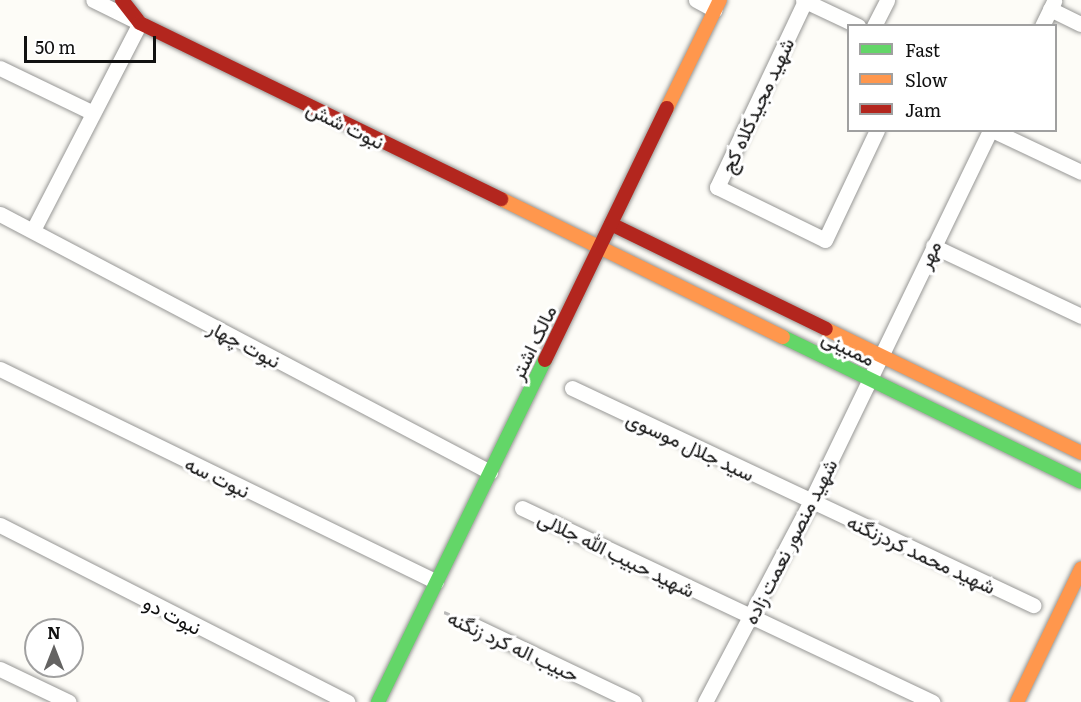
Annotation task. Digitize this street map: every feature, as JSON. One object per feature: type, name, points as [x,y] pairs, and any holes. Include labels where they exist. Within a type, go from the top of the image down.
[{"type":"street","name":"نبوت شش","points":[[93,0],[600,248]]},
{"type":"street","points":[[33,230],[140,23],[122,0]]},
{"type":"street","points":[[696,0],[718,5]]},
{"type":"street","points":[[804,0],[854,24]]},
{"type":"street","name":"شهید مجیدکلاه کج","points":[[804,0],[717,188],[825,240],[876,132]]},
{"type":"street","points":[[875,24],[887,0]]},
{"type":"street","points":[[1043,24],[1052,4],[1081,24]]},
{"type":"street","name":"مالک اشتر","points":[[378,702],[718,5]]},
{"type":"street","points":[[0,68],[93,113]]},
{"type":"street","name":"مهر","points":[[867,378],[990,132]]},
{"type":"street","points":[[995,132],[1081,172]]},
{"type":"street","name":"نبوت چهار","points":[[0,214],[490,472]]},
{"type":"street","name":"ممبینی","points":[[611,224],[1081,453]]},
{"type":"street","points":[[933,246],[1081,316]]},
{"type":"street","name":"ممبینی","points":[[600,248],[1081,482]]},
{"type":"street","name":"نبوت سه","points":[[0,369],[436,582]]},
{"type":"street","name":"شهید منصور نعمت زاده","points":[[705,702],[811,501],[867,378]]},
{"type":"street","name":"سید جلال موسوی","points":[[572,388],[811,501]]},
{"type":"street","name":"شهید محمد کردزنگنه","points":[[811,501],[1033,605]]},
{"type":"street","name":"شهید حبیب الله جلالی","points":[[522,508],[932,702]]},
{"type":"street","name":"نبوت دو","points":[[0,525],[347,702]]},
{"type":"street","points":[[1017,702],[1081,569]]},
{"type":"street","name":"حبیب اله کرد زنگنه","points":[[475,626],[634,702]]},
{"type":"street","points":[[0,669],[69,702]]},
{"type":"path","name":"حبیب اله کرد زنگنه","points":[[426,604],[475,626]]},
{"type":"traffic: fast","points":[[783,337],[1081,482]]},
{"type":"traffic: fast","points":[[378,702],[545,360]]},
{"type":"traffic: slow","points":[[667,108],[720,0]]},
{"type":"traffic: slow","points":[[501,199],[783,337]]},
{"type":"traffic: slow","points":[[826,329],[1081,453]]},
{"type":"traffic: slow","points":[[1017,702],[1081,569]]},
{"type":"traffic: jam","points":[[122,0],[140,23],[501,199]]},
{"type":"traffic: jam","points":[[545,360],[667,108]]},
{"type":"traffic: jam","points":[[611,224],[826,329]]}]
